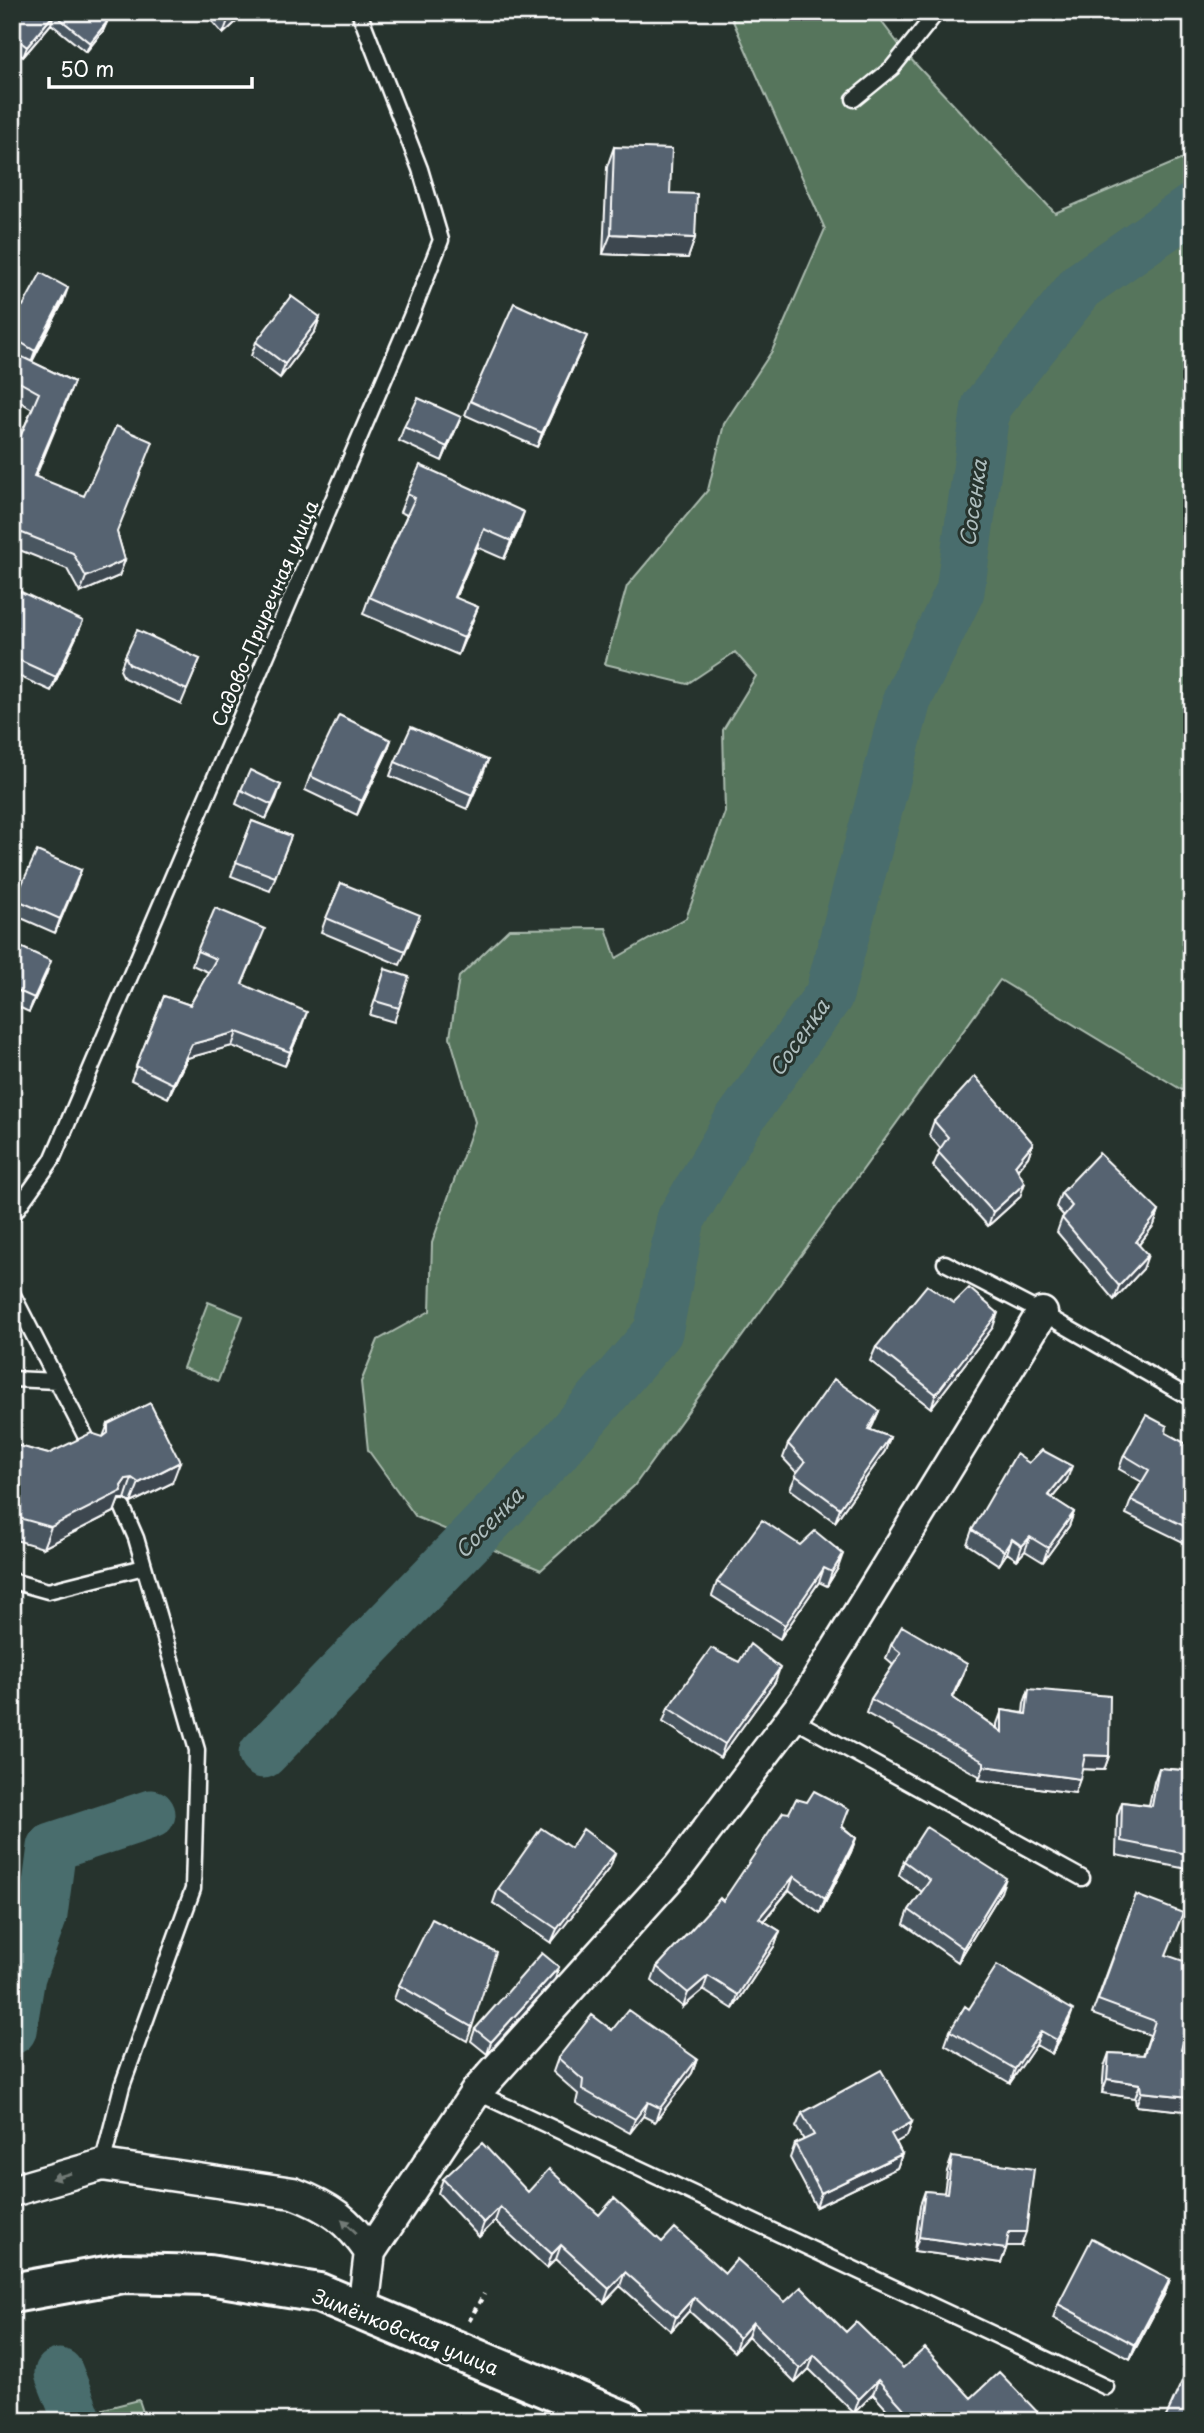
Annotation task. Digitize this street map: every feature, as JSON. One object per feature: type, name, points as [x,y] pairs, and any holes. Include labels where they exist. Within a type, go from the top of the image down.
[{"type":"main road","name":"Зимёнковская улица","points":[[12,2293],[123,2273],[209,2275],[318,2293],[625,2421]]},
{"type":"street","points":[[363,2310],[370,2252],[476,2092],[678,1868],[791,1718],[1042,1312]]},
{"type":"street","points":[[12,2190],[102,2165],[293,2193],[321,2204],[352,2226],[370,2252]]},
{"type":"lane","name":"Садово-Приречная улица","points":[[12,1216],[52,1160],[412,314],[441,240],[420,169],[359,12]]},
{"type":"lane","points":[[854,99],[892,68],[937,12]]},
{"type":"lane","points":[[945,1263],[1042,1312],[1192,1399]]},
{"type":"lane","points":[[12,1293],[92,1449]]},
{"type":"lane","points":[[12,1379],[57,1381]]},
{"type":"lane","points":[[102,2165],[122,2086],[192,1889],[197,1750],[144,1567],[123,1508]]},
{"type":"lane","points":[[12,1581],[48,1591],[144,1567]]},
{"type":"lane","points":[[791,1718],[1082,1878]]},
{"type":"lane","points":[[476,2092],[1106,2387]]},
{"type":"green space","points":[[729,12],[874,12],[907,55],[1055,213],[1192,155],[1192,1096],[1000,980],[634,1486],[541,1570],[416,1517],[368,1450],[361,1382],[378,1340],[430,1311],[432,1243],[475,1122],[450,1037],[459,977],[509,929],[606,928],[616,958],[686,918],[725,812],[723,730],[756,676],[735,652],[687,684],[605,664],[627,586],[708,490],[724,424],[772,351],[825,229]]},
{"type":"green space","points":[[208,1302],[243,1316],[218,1381],[183,1368]]},
{"type":"green space","points":[[139,2400],[146,2421],[101,2421],[103,2409]]},
{"type":"building","points":[[12,12],[95,12],[107,22],[90,43],[54,14],[27,47],[12,35]]},
{"type":"building","points":[[614,147],[672,149],[670,193],[697,194],[695,238],[611,234]]},
{"type":"building","points":[[41,273],[68,288],[35,351],[12,337],[12,300],[23,306]]},
{"type":"building","points":[[291,296],[320,317],[285,364],[256,342]]},
{"type":"building","points":[[514,303],[587,336],[542,433],[470,401]]},
{"type":"building","points":[[18,355],[74,382],[34,476],[84,496],[116,426],[153,442],[117,532],[125,560],[86,577],[73,553],[12,529],[12,456],[39,393],[12,378],[12,365]]},
{"type":"building","points":[[418,398],[461,417],[447,447],[404,427]]},
{"type":"building","points":[[420,465],[524,512],[511,541],[484,529],[454,597],[478,607],[464,638],[369,597],[415,498],[407,494]]},
{"type":"building","points":[[17,590],[83,621],[56,677],[12,657],[12,601]]},
{"type":"building","points":[[137,630],[200,659],[187,690],[129,664],[125,656]]},
{"type":"building","points":[[339,715],[391,740],[362,801],[310,776]]},
{"type":"building","points":[[411,727],[488,760],[472,795],[395,762]]},
{"type":"building","points":[[250,770],[281,785],[272,805],[241,790]]},
{"type":"building","points":[[252,821],[291,836],[275,877],[236,862]]},
{"type":"building","points":[[37,851],[81,870],[60,919],[15,899]]},
{"type":"building","points":[[341,883],[420,915],[405,951],[326,918]]},
{"type":"building","points":[[215,908],[265,929],[242,984],[307,1012],[290,1052],[237,1032],[192,1044],[173,1084],[136,1066],[164,996],[190,1005],[216,959],[197,951]]},
{"type":"building","points":[[12,943],[51,961],[34,998],[12,988]]},
{"type":"building","points":[[385,969],[409,977],[399,1008],[375,1001]]},
{"type":"building","points":[[975,1076],[1033,1143],[1015,1165],[1025,1183],[993,1212],[938,1152],[948,1137],[934,1121]]},
{"type":"building","points":[[1099,1153],[1159,1211],[1136,1242],[1148,1255],[1119,1286],[1062,1218],[1072,1206],[1061,1193]]},
{"type":"building","points":[[927,1285],[954,1303],[969,1288],[998,1313],[936,1394],[876,1347]]},
{"type":"building","points":[[834,1379],[879,1411],[868,1429],[890,1437],[840,1508],[795,1475],[805,1462],[788,1444]]},
{"type":"building","points":[[150,1403],[180,1462],[139,1483],[132,1478],[126,1479],[121,1486],[122,1491],[51,1527],[12,1516],[12,1444],[48,1454],[91,1433],[103,1437],[108,1433],[108,1424]]},
{"type":"building","points":[[1146,1415],[1167,1426],[1166,1433],[1192,1447],[1192,1530],[1131,1500],[1149,1470],[1124,1455]]},
{"type":"building","points":[[1042,1450],[1072,1466],[1048,1495],[1074,1512],[1048,1548],[1030,1537],[1022,1546],[1012,1539],[1004,1551],[972,1530],[1016,1454],[1029,1463]]},
{"type":"building","points":[[762,1520],[800,1545],[815,1531],[843,1554],[832,1572],[824,1568],[785,1625],[717,1582]]},
{"type":"building","points":[[902,1626],[967,1664],[952,1697],[1002,1732],[1002,1710],[1026,1714],[1029,1689],[1110,1696],[1109,1756],[1085,1755],[1080,1779],[984,1766],[984,1762],[871,1699],[901,1653],[891,1645]]},
{"type":"building","points":[[750,1644],[780,1668],[725,1744],[668,1708],[711,1648],[739,1662]]},
{"type":"building","points":[[1159,1768],[1192,1771],[1192,1855],[1121,1841],[1122,1802],[1152,1806]]},
{"type":"building","points":[[814,1791],[849,1809],[842,1827],[856,1838],[825,1899],[794,1876],[759,1918],[780,1931],[738,1995],[708,1976],[688,1993],[657,1967],[720,1898],[723,1901],[783,1812],[789,1813],[796,1799],[807,1802]]},
{"type":"building","points":[[926,1827],[1006,1878],[963,1948],[909,1910],[930,1880],[904,1861]]},
{"type":"building","points":[[541,1828],[571,1848],[583,1829],[615,1853],[557,1929],[498,1889]]},
{"type":"building","points":[[1136,1895],[1183,1913],[1166,1955],[1192,1964],[1192,2009],[1181,2050],[1192,2052],[1190,2097],[1141,2092],[1140,2084],[1107,2079],[1109,2053],[1144,2055],[1155,2021],[1098,2000]]},
{"type":"building","points":[[432,1919],[496,1952],[472,2027],[399,1985]]},
{"type":"building","points":[[542,1953],[559,1967],[491,2042],[475,2029]]},
{"type":"building","points":[[997,1965],[1073,2010],[1057,2040],[1041,2031],[1015,2069],[950,2031],[965,2006],[969,2009]]},
{"type":"building","points":[[628,2010],[697,2059],[660,2108],[648,2102],[635,2119],[582,2089],[583,2080],[558,2058],[592,2015],[612,2030]]},
{"type":"building","points":[[881,2070],[912,2122],[891,2134],[902,2154],[821,2193],[795,2144],[814,2135],[802,2113]]},
{"type":"building","points":[[482,2143],[528,2192],[549,2169],[599,2215],[614,2198],[662,2242],[675,2228],[725,2273],[737,2259],[785,2302],[801,2287],[846,2332],[856,2322],[903,2368],[925,2348],[971,2398],[999,2372],[1045,2420],[1050,2415],[1056,2421],[945,2421],[939,2414],[931,2421],[915,2421],[878,2380],[859,2399],[814,2355],[800,2369],[753,2322],[739,2338],[694,2297],[676,2317],[625,2272],[609,2289],[561,2245],[552,2254],[500,2207],[484,2223],[443,2179]]},
{"type":"building","points":[[952,2157],[1034,2169],[1026,2232],[1009,2232],[1006,2249],[919,2237],[925,2191],[947,2193]]},
{"type":"building","points":[[1092,2238],[1170,2279],[1135,2345],[1058,2304]]},
{"type":"building","points":[[1192,2359],[1192,2421],[1164,2421]]},
{"type":"waterway","name":"Сосенка","points":[[263,1754],[553,1454],[658,1332],[681,1219],[737,1123],[829,995],[907,700],[960,591],[986,406],[1082,285],[1192,208]]},
{"type":"waterway","name":"Сосенка","points":[[12,2030],[21,1976],[43,1915],[52,1847],[151,1814]]},
{"type":"waterway","name":"Сосенка","points":[[59,2373],[78,2421]]}]
